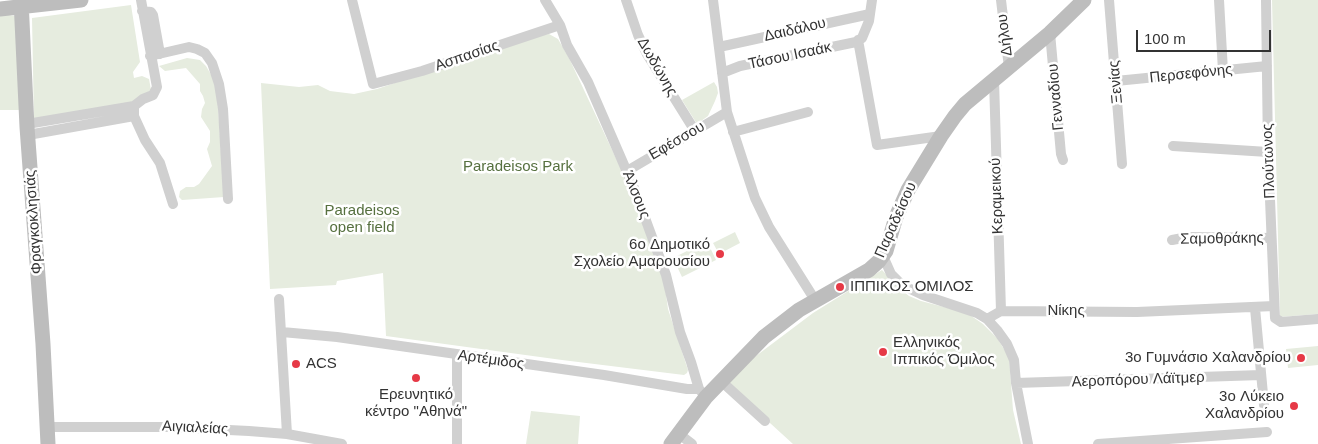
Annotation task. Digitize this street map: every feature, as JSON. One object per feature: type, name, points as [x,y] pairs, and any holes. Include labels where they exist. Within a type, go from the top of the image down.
[{"type":"street","points":[[0,9],[21,3],[81,0]]},
{"type":"street","points":[[28,130],[134,111],[143,99],[153,95],[156,90],[152,13],[142,11],[140,0]]},
{"type":"street","name":"Ασπασίας","points":[[352,0],[373,84],[422,71],[560,25]]},
{"type":"street","name":"Άλσους","points":[[546,0],[560,25],[567,45],[588,82],[627,171],[661,260],[680,332],[703,393]]},
{"type":"street","name":"Δωδώνης","points":[[626,0],[638,36],[647,54],[695,131]]},
{"type":"street","points":[[713,0],[728,112],[760,212],[815,300]]},
{"type":"street","points":[[872,0],[864,34],[858,40],[877,145],[941,136]]},
{"type":"street","name":"Παραδείσου","points":[[675,439],[703,393],[721,381],[774,329],[815,300],[869,270],[883,256],[901,204],[915,177],[941,136],[965,104],[1050,33],[1084,0]]},
{"type":"street","name":"Ξενίας","points":[[1108,0],[1122,164]]},
{"type":"street","points":[[1219,0],[1224,71]]},
{"type":"street","name":"Πλούτωνος","points":[[1266,0],[1268,152],[1275,318],[1281,322],[1318,319]]},
{"type":"street","name":"Δήλου","points":[[1002,1],[1009,68]]},
{"type":"street","name":"Φραγκοκλησιάς","points":[[21,3],[48,444]]},
{"type":"street","name":"Δαιδάλου","points":[[719,47],[870,14]]},
{"type":"street","name":"Γενναδίου","points":[[1050,33],[1063,160]]},
{"type":"street","name":"Τάσου Ισαάκ","points":[[722,73],[740,66],[847,44],[858,40]]},
{"type":"street","points":[[155,55],[189,46],[205,53],[212,63],[219,84],[223,109],[228,199]]},
{"type":"street","name":"Περσεφόνης","points":[[1116,81],[1267,66]]},
{"type":"street","name":"Κεραμεικού","points":[[994,80],[1001,311]]},
{"type":"street","points":[[134,111],[145,140],[160,163],[173,204]]},
{"type":"street","name":"Εφέσσου","points":[[627,171],[728,112]]},
{"type":"street","points":[[733,132],[808,112]]},
{"type":"street","points":[[1173,146],[1268,152]]},
{"type":"street","name":"Σαμοθράκης","points":[[1172,240],[1188,237],[1271,238]]},
{"type":"street","points":[[883,256],[890,274],[902,285],[923,295],[971,310],[987,318],[1007,344],[1014,360],[1016,383],[1028,444]]},
{"type":"street","points":[[280,299],[287,434]]},
{"type":"street","name":"Νίκης","points":[[987,318],[1001,311],[1137,312],[1274,306]]},
{"type":"street","points":[[1255,308],[1264,405]]},
{"type":"street","name":"Αρτέμιδος","points":[[282,332],[337,337],[703,393]]},
{"type":"street","points":[[457,355],[457,444]]},
{"type":"street","name":"Αεροπόρου Λάϊτμερ","points":[[1016,383],[1260,375]]},
{"type":"street","points":[[721,381],[765,421]]},
{"type":"street","name":"Αιγιαλείας","points":[[47,427],[168,427],[287,434],[338,444]]},
{"type":"street","points":[[1098,444],[1202,440],[1267,432]]},
{"type":"street","points":[[675,439],[692,444]]},
{"type":"green space","points":[[1272,0],[1318,0],[1318,314],[1280,317]]},
{"type":"green space","points":[[131,5],[140,62],[133,72],[134,78],[142,76],[149,79],[151,90],[136,101],[34,120],[32,18]]},
{"type":"green space","points":[[0,15],[15,16],[20,110],[0,110]]},
{"type":"green space","name":"Paradeisos Park","points":[[549,34],[558,39],[569,58],[628,184],[664,280],[668,309],[688,370],[687,373],[684,375],[386,336],[383,273],[337,281],[336,285],[270,289],[261,83],[299,87],[318,85],[330,91],[354,94],[377,89],[534,36]]},
{"type":"green space","points":[[187,58],[200,60],[206,66],[213,78],[217,93],[224,197],[182,200],[179,197],[180,191],[186,187],[194,187],[199,184],[212,166],[207,149],[210,142],[210,131],[201,117],[205,103],[200,91],[200,84],[186,68],[165,71],[159,66]]},
{"type":"green space","points":[[714,82],[718,93],[715,101],[708,116],[697,124],[682,100]]},
{"type":"green space","points":[[735,232],[740,243],[719,254],[713,243]]},
{"type":"green space","points":[[707,241],[716,260],[682,277],[673,258]]},
{"type":"green space","name":"Ελληνικός Ιππικός Όμιλος","points":[[882,270],[909,296],[967,313],[983,324],[997,338],[1009,357],[1013,410],[1021,444],[793,444],[725,382],[740,368],[813,313]]},
{"type":"green space","points":[[1318,346],[1318,365],[1288,368],[1286,349]]},
{"type":"green space","points":[[531,411],[580,416],[578,444],[526,444]]},
{"type":"place","name":"6ο Δημοτικό Σχολείο Αμαρουσίου","points":[[720,254]]},
{"type":"place","name":"ΙΠΠΙΚΟΣ ΟΜΙΛΟΣ","points":[[840,287]]},
{"type":"place","name":"Ελληνικός Ιππικός Όμιλος","points":[[883,352]]},
{"type":"place","name":"3ο Γυμνάσιο Χαλανδρίου","points":[[1301,358]]},
{"type":"place","name":"ACS","points":[[296,364]]},
{"type":"place","name":"Ερευνητικό κέντρο \"Αθηνά\"","points":[[416,378]]},
{"type":"place","name":"3ο Λύκειο Χαλανδρίου","points":[[1294,406]]},
{"type":"park label","name":"Paradeisos open field","points":[[362,220]]}]
